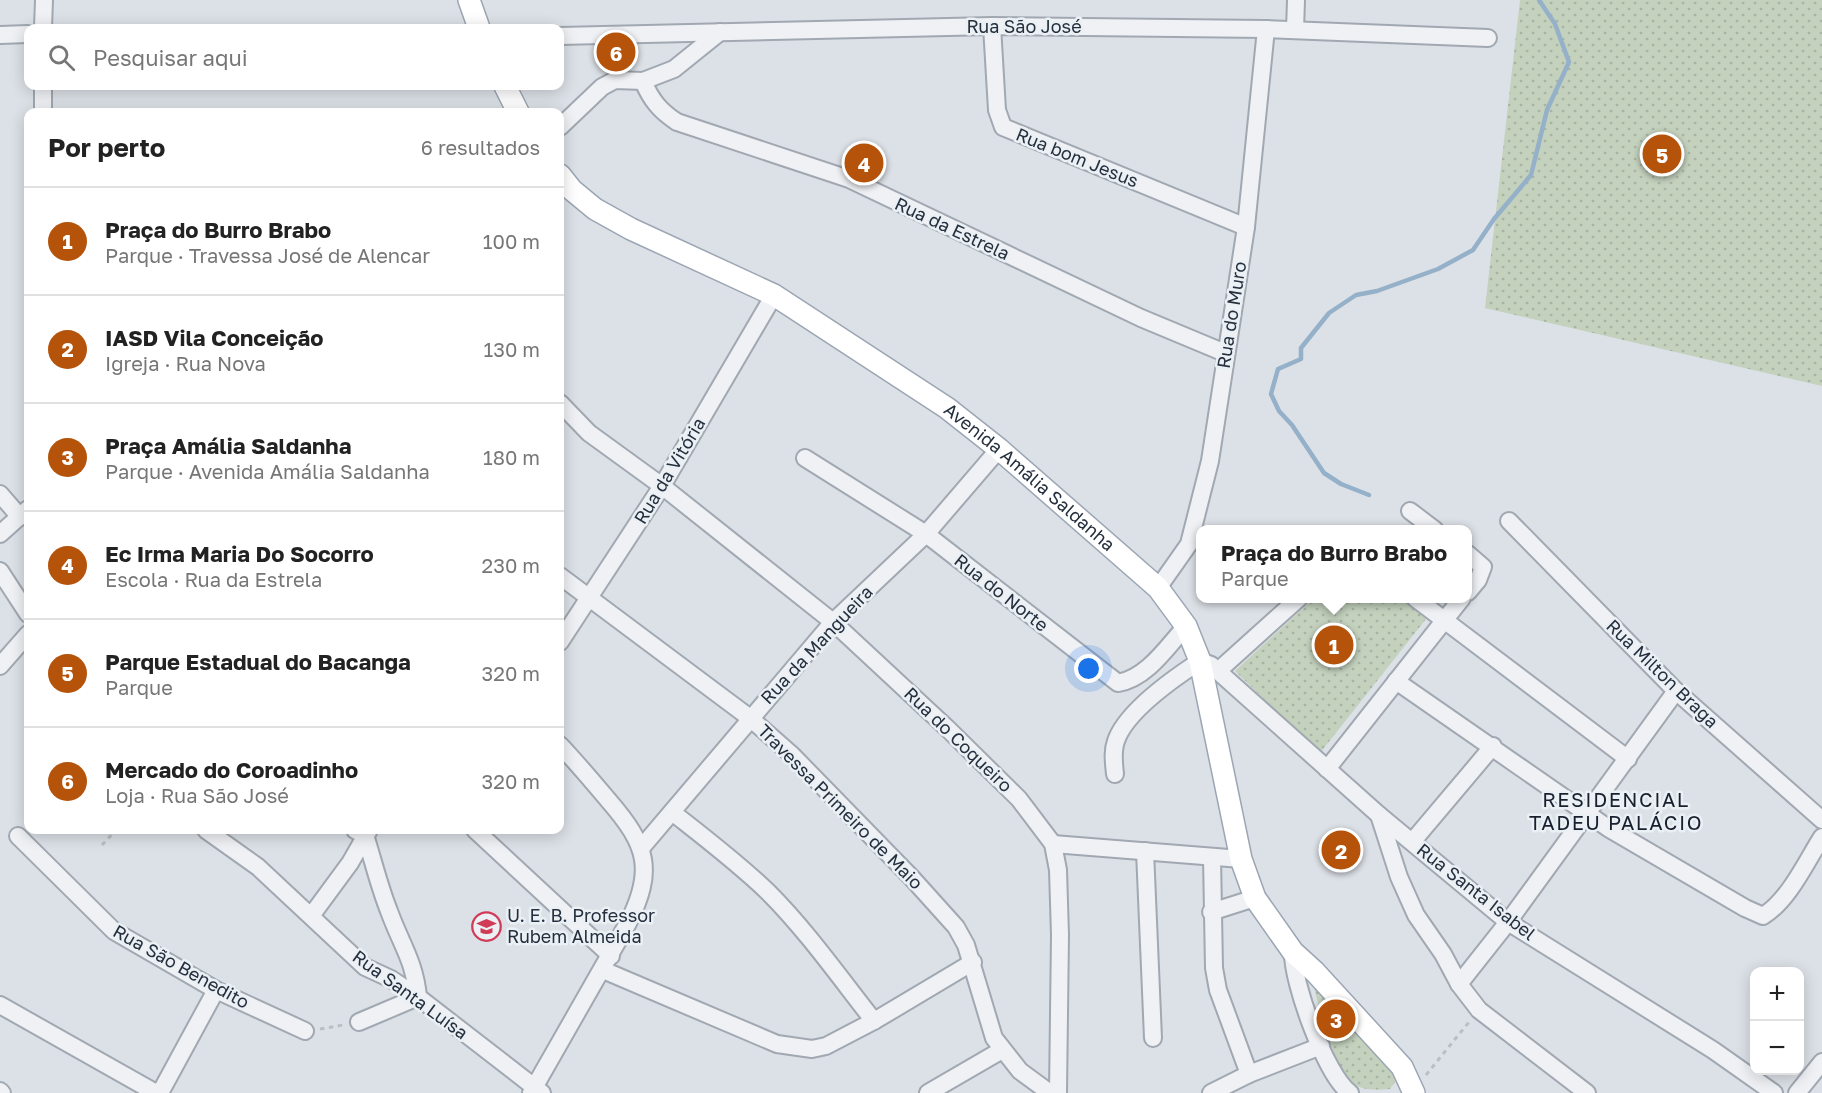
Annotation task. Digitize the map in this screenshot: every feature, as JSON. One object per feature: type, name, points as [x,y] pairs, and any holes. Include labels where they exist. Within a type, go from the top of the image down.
[{"type":"main road","points":[[469,0],[478,24]]},
{"type":"main road","points":[[507,90],[516,108]]},
{"type":"main road","name":"Avenida Amália Saldanha","points":[[564,181],[595,209],[632,229],[774,295],[947,408],[999,449],[1158,588],[1186,626],[1210,665],[1241,859],[1255,898],[1293,952],[1315,972],[1394,1057],[1413,1092]]},
{"type":"street","points":[[43,24],[44,0]]},
{"type":"street","points":[[1294,30],[1296,0]]},
{"type":"street","name":"Rua São José","points":[[564,36],[992,26],[1266,29],[1488,38]]},
{"type":"street","name":"Rua bom Jesus","points":[[992,26],[997,110],[1003,127],[1246,227]]},
{"type":"street","name":"Rua do Muro","points":[[1158,588],[1189,544],[1201,506],[1210,460],[1246,227],[1266,29]]},
{"type":"street","points":[[564,123],[602,87],[615,80],[643,81],[674,69],[720,32]]},
{"type":"street","points":[[0,35],[24,34]]},
{"type":"street","name":"Rua da Estrela","points":[[643,81],[651,99],[663,113],[677,122],[849,180],[1141,318],[1225,354]]},
{"type":"street","points":[[43,90],[43,108]]},
{"type":"street","name":"Rua da Vitória","points":[[564,636],[662,486],[774,295]]},
{"type":"street","name":"Rua do Coqueiro","points":[[564,407],[589,433],[662,486],[833,622],[1019,799],[1053,844],[1058,870],[1060,935],[1058,1093]]},
{"type":"street","name":"Rua da Mangueira","points":[[642,847],[833,622],[926,534],[999,449]]},
{"type":"street","name":"Rua do Norte","points":[[805,458],[926,534],[1118,683],[1131,681],[1146,669],[1186,626]]},
{"type":"street","points":[[0,494],[24,513],[0,534]]},
{"type":"street","points":[[1410,511],[1428,525]]},
{"type":"street","name":"Rua Milton Braga","points":[[1509,521],[1676,691],[1822,820]]},
{"type":"street","points":[[1472,558],[1483,567],[1478,580],[1472,587]]},
{"type":"street","points":[[0,571],[24,608]]},
{"type":"street","name":"Travessa Primeiro de Maio","points":[[564,579],[750,718],[792,755],[911,877],[956,927],[973,962],[985,1000],[988,1025],[1002,1050],[1020,1071],[1050,1093]]},
{"type":"street","points":[[1116,774],[1115,744],[1120,732],[1153,696],[1210,665],[1292,603]]},
{"type":"street","points":[[1421,603],[1628,759]]},
{"type":"street","points":[[1327,769],[1458,603]]},
{"type":"street","points":[[0,666],[24,639]]},
{"type":"street","name":"Rua Santa Isabel","points":[[1210,665],[1379,815],[1508,922],[1713,1050],[1774,1093]]},
{"type":"street","points":[[1396,681],[1493,746],[1586,813],[1745,908],[1763,915],[1773,910],[1822,837]]},
{"type":"street","points":[[1459,984],[1508,922],[1676,691]]},
{"type":"street","points":[[1412,842],[1493,746]]},
{"type":"street","points":[[536,1091],[641,899],[645,883],[642,847],[631,827],[564,750]]},
{"type":"street","points":[[672,812],[725,853],[769,893],[874,1021]]},
{"type":"street","points":[[1379,815],[1399,877],[1416,915],[1443,954],[1459,984],[1479,1010],[1587,1093]]},
{"type":"street","name":"Rua Santa Luísa","points":[[212,834],[258,867],[365,967],[392,979],[536,1091]]},
{"type":"street","points":[[311,916],[350,863],[362,834]]},
{"type":"street","points":[[360,1022],[418,998],[416,975],[410,956],[388,910],[364,834]]},
{"type":"street","points":[[479,834],[607,963],[777,1044],[799,1049],[825,1047],[874,1021],[973,962]]},
{"type":"street","name":"Rua São Benedito","points":[[18,836],[114,931],[216,990],[305,1031]]},
{"type":"street","points":[[1053,844],[1241,859]]},
{"type":"street","points":[[1145,851],[1153,1038]]},
{"type":"street","points":[[1212,857],[1211,912],[1214,968],[1218,990],[1249,1074]]},
{"type":"street","points":[[1211,912],[1255,898]]},
{"type":"street","name":"Avenida Amália Saldanha","points":[[1293,952],[1296,979],[1321,1046],[1337,1080],[1350,1093]]},
{"type":"street","points":[[0,1005],[158,1093],[216,990]]},
{"type":"street","points":[[1211,1093],[1249,1074],[1321,1046]]},
{"type":"street","points":[[928,1093],[1002,1050]]},
{"type":"street","points":[[1797,1093],[1822,1062]]},
{"type":"path","points":[[102,845],[112,834]]},
{"type":"path","points":[[1413,1092],[1479,1010]]},
{"type":"path","points":[[305,1031],[360,1022]]},
{"type":"green space","points":[[1520,0],[1822,0],[1822,386],[1485,308]]},
{"type":"green space","points":[[1309,603],[1408,603],[1426,619],[1320,753],[1235,671]]},
{"type":"green space","points":[[1311,977],[1394,1071],[1395,1082],[1390,1089],[1374,1090],[1358,1087],[1343,1072],[1331,1047]]},
{"type":"waterway","points":[[1369,495],[1341,484],[1324,473],[1292,425],[1279,411],[1271,394],[1278,369],[1301,359],[1301,348],[1329,313],[1356,295],[1377,291],[1438,269],[1473,250],[1494,219],[1531,175],[1547,110],[1569,62],[1555,24],[1539,0]]},
{"type":"place","name":"Mercado do Coroadinho","points":[[616,52]]},
{"type":"place","name":"Parque Estadual do Bacanga","points":[[1662,154]]},
{"type":"place","name":"Ec Irma Maria Do Socorro","points":[[864,163]]},
{"type":"place","name":"Praça do Burro Brabo","points":[[1334,645]]},
{"type":"place","name":"IASD Vila Conceição","points":[[1341,850]]},
{"type":"place","name":"U. E. B. Professor Rubem Almeida","points":[[486,926]]},
{"type":"place","name":"Praça Amália Saldanha","points":[[1336,1019]]},
{"type":"district","name":"RESIDENCIAL TADEU PALÁCIO","points":[[1616,812]]}]
